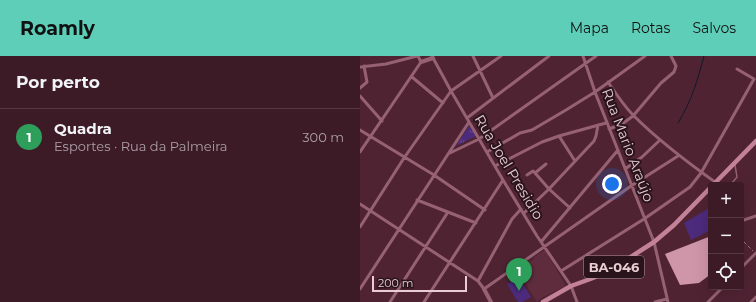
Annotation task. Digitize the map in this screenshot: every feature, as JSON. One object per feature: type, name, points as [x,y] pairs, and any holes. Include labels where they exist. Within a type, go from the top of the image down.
[{"type":"main road","name":"BA-046","points":[[717,182],[756,141]]},
{"type":"main road","name":"BA-046","points":[[544,302],[571,286],[593,278],[654,242],[674,225],[708,191]]},
{"type":"street","points":[[360,88],[366,82],[362,67],[404,60],[417,56],[421,62]]},
{"type":"street","points":[[473,56],[479,72],[493,98]]},
{"type":"street","points":[[360,227],[404,158],[451,92],[501,56]]},
{"type":"street","points":[[467,118],[549,56]]},
{"type":"street","name":"Rua Mario Araújo","points":[[583,56],[606,123],[654,242],[667,300]]},
{"type":"street","points":[[448,154],[479,139],[596,56]]},
{"type":"street","points":[[487,152],[520,133],[532,130],[595,92],[645,56]]},
{"type":"street","points":[[609,129],[622,124],[634,116],[661,83],[674,72],[676,66],[671,56]]},
{"type":"street","points":[[360,152],[421,62],[432,57]]},
{"type":"street","name":"Rua Joel Presidio","points":[[432,57],[503,180],[541,242],[571,286],[577,302]]},
{"type":"street","points":[[561,271],[644,219],[690,187],[701,173],[754,79],[737,69]]},
{"type":"street","points":[[412,77],[443,103]]},
{"type":"street","points":[[608,82],[634,116],[678,156],[711,182]]},
{"type":"street","points":[[360,96],[382,121]]},
{"type":"street","points":[[360,289],[469,122]]},
{"type":"street","points":[[495,166],[542,142],[606,123]]},
{"type":"street","points":[[524,213],[594,141],[598,126]]},
{"type":"street","points":[[360,130],[434,175],[484,210]]},
{"type":"street","points":[[559,136],[575,161]]},
{"type":"street","points":[[625,169],[642,157],[660,140]]},
{"type":"street","points":[[541,242],[618,150]]},
{"type":"street","points":[[484,289],[631,186],[678,156]]},
{"type":"street","points":[[527,175],[532,172],[535,173],[546,164]]},
{"type":"street","points":[[535,173],[549,189],[570,208]]},
{"type":"street","points":[[424,302],[451,263],[503,180]]},
{"type":"street","points":[[417,200],[476,223]]},
{"type":"street","points":[[360,204],[370,212],[478,280],[491,302]]},
{"type":"street","points":[[478,280],[512,219],[521,209]]},
{"type":"street","points":[[390,302],[448,212]]},
{"type":"street","points":[[744,220],[756,216]]},
{"type":"street","points":[[744,265],[756,253]]},
{"type":"street","points":[[708,302],[720,290]]},
{"type":"street","points":[[751,302],[756,297]]},
{"type":"street","points":[[655,302],[667,300]]},
{"type":"lane","points":[[733,182],[737,177],[735,162]]},
{"type":"path","points":[[744,240],[749,248],[756,253]]},
{"type":"shaded area","points":[[545,250],[566,286],[543,297],[537,302],[517,270]]},
{"type":"green space","points":[[469,126],[476,136],[456,146]]},
{"type":"green space","points":[[708,209],[708,232],[691,240],[684,223]]},
{"type":"green space","points":[[519,278],[531,297],[522,302],[518,302],[507,284]]},
{"type":"building","points":[[708,237],[708,276],[699,283],[680,285],[665,254]]},
{"type":"waterway","points":[[678,123],[694,91],[704,56]]},
{"type":"place","name":"Quadra","points":[[519,291]]}]
